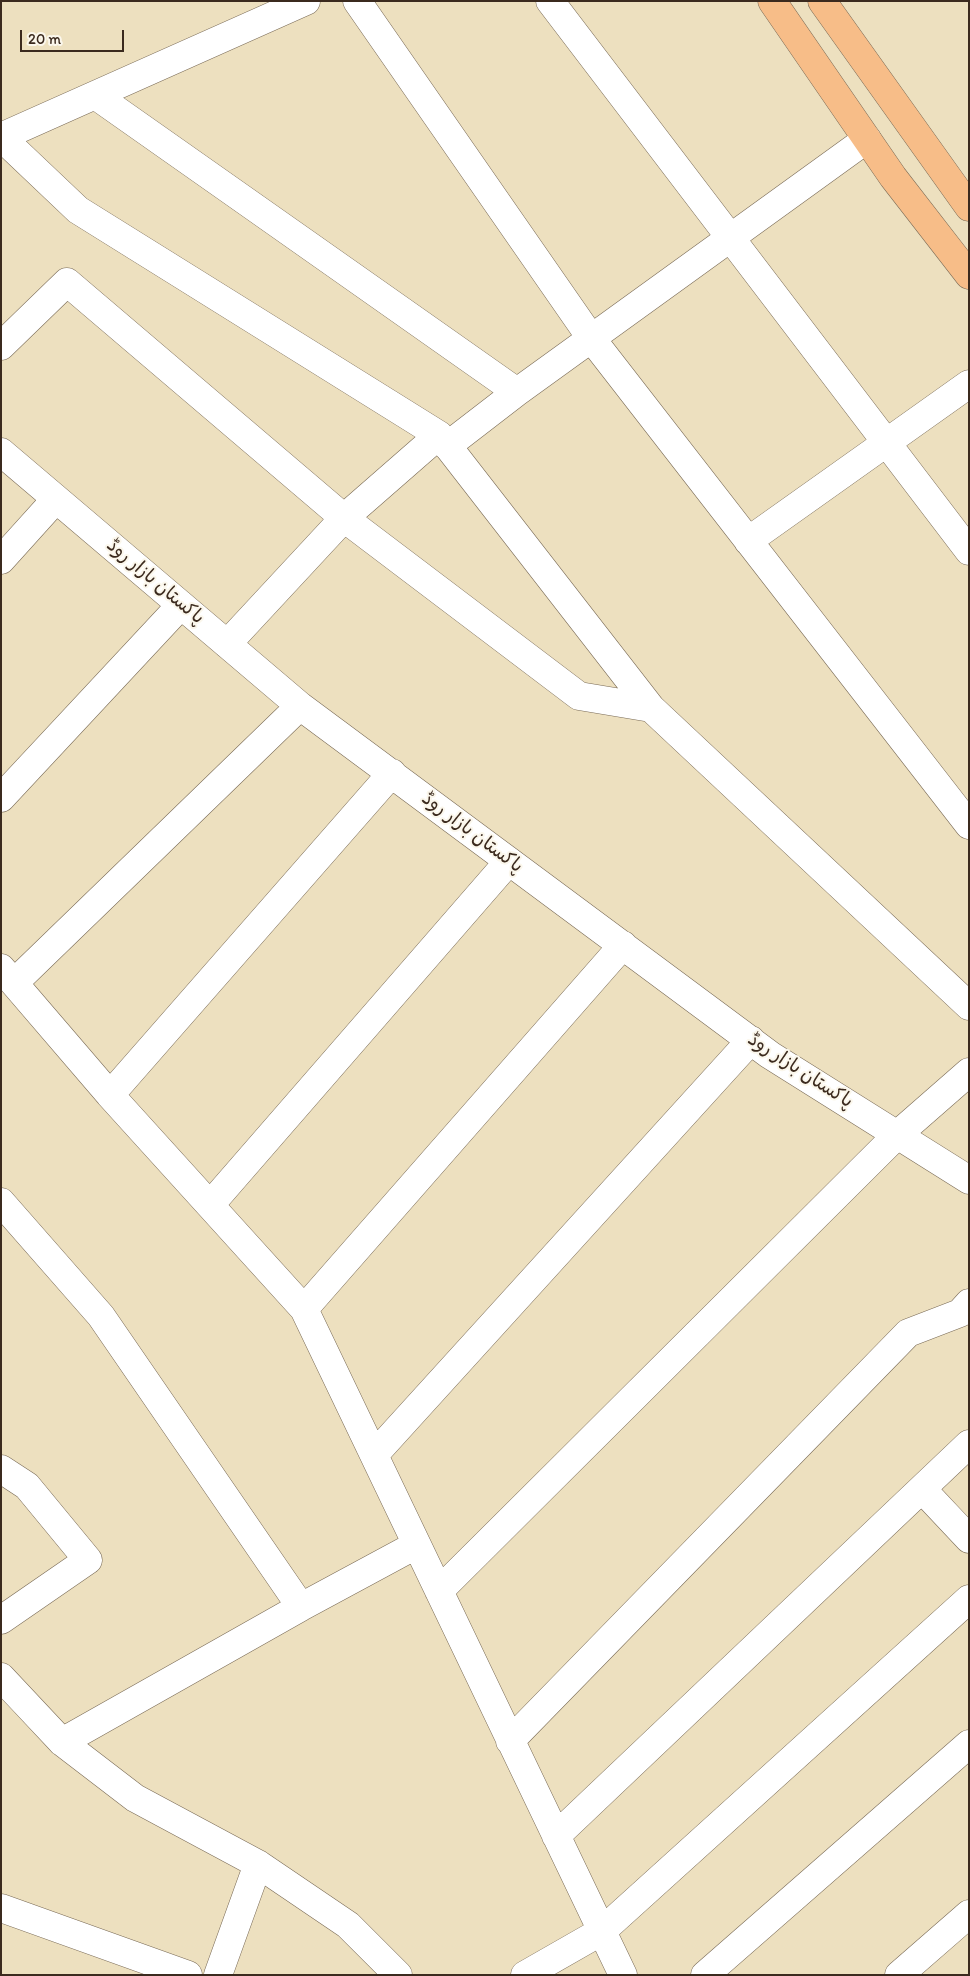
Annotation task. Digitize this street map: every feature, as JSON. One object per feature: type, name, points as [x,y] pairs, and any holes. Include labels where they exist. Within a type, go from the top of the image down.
[{"type":"main road","points":[[772,1],[893,177],[969,275]]},
{"type":"main road","points":[[822,1],[969,207]]},
{"type":"street","points":[[306,1],[1,137],[78,210],[443,440],[650,708],[969,1006]]},
{"type":"street","points":[[358,1],[591,338],[969,825]]},
{"type":"street","points":[[550,1],[969,551]]},
{"type":"street","points":[[96,95],[517,392]]},
{"type":"street","points":[[227,644],[344,518],[443,440],[517,392],[866,139]]},
{"type":"street","points":[[1,346],[67,282],[344,518],[579,696],[650,708]]},
{"type":"street","points":[[748,541],[969,384]]},
{"type":"street","name":"پاکستان بازار روڈ","points":[[1,452],[300,706],[751,1040],[969,1180]]},
{"type":"street","points":[[1,560],[56,498]]},
{"type":"street","points":[[1,798],[181,605]]},
{"type":"street","points":[[300,706],[8,976],[110,1095],[304,1309],[623,1975]]},
{"type":"street","points":[[110,1095],[392,773]]},
{"type":"street","points":[[210,1205],[509,861]]},
{"type":"street","points":[[304,1309],[623,945]]},
{"type":"street","points":[[374,1455],[751,1040]]},
{"type":"street","points":[[439,1591],[897,1134],[969,1072]]},
{"type":"street","points":[[1,1202],[102,1316],[302,1607]]},
{"type":"street","points":[[510,1741],[908,1333],[960,1313],[969,1302]]},
{"type":"street","points":[[556,1836],[969,1444]]},
{"type":"street","points":[[1,1469],[27,1486],[88,1560],[1,1620]]},
{"type":"street","points":[[922,1488],[969,1539]]},
{"type":"street","points":[[62,1742],[416,1545]]},
{"type":"street","points":[[525,1975],[602,1931],[969,1599]]},
{"type":"street","points":[[1,1677],[62,1742],[135,1798],[258,1864],[348,1925],[398,1975]]},
{"type":"street","points":[[706,1975],[969,1744]]},
{"type":"street","points":[[218,1975],[258,1864]]},
{"type":"street","points":[[1,1908],[188,1975]]},
{"type":"street","points":[[899,1975],[969,1914]]}]
